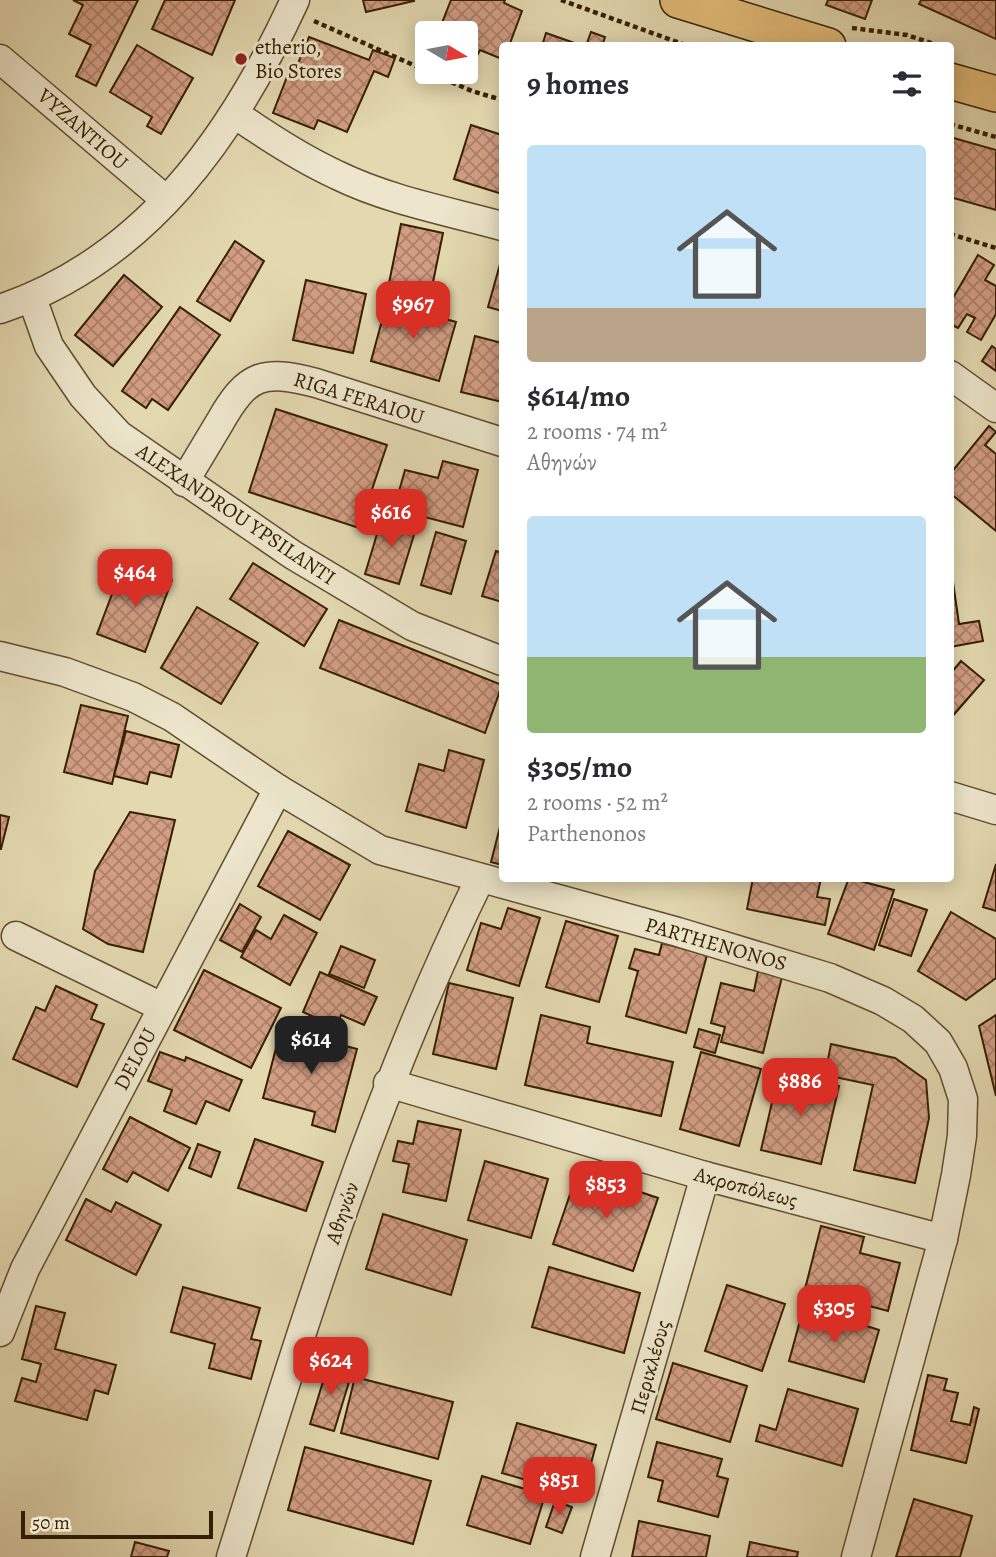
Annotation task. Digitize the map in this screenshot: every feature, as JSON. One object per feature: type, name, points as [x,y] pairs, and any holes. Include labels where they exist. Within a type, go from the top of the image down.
[{"type":"main road","points":[[678,0],[815,42]]},
{"type":"main road","points":[[954,82],[996,94]]},
{"type":"street","points":[[0,309],[69,281],[108,254],[166,200],[204,157],[235,114],[292,5]]},
{"type":"street","name":"VYZANTIOU","points":[[0,60],[166,200]]},
{"type":"street","points":[[235,114],[284,148],[337,176],[385,193],[499,225]]},
{"type":"street","name":"ALEXANDROU YPSILANTI","points":[[32,298],[49,346],[83,396],[119,435],[293,555],[412,626],[499,660]]},
{"type":"street","name":"RIGA FERAIOU","points":[[184,482],[237,392],[253,381],[268,376],[289,376],[316,383],[499,441]]},
{"type":"street","points":[[954,378],[996,408]]},
{"type":"street","name":"PARTHENONOS","points":[[0,656],[65,673],[133,697],[172,717],[278,789],[380,850],[678,932],[830,978],[883,1000],[914,1019],[938,1042],[953,1068],[963,1098],[962,1136],[943,1239],[856,1557]]},
{"type":"street","name":"DELOU","points":[[0,1332],[25,1269],[278,789]]},
{"type":"street","points":[[954,797],[996,810]]},
{"type":"street","name":"Αθηνών","points":[[230,1557],[315,1290],[388,1083],[441,957],[480,879]]},
{"type":"street","points":[[16,936],[162,1007]]},
{"type":"street","name":"Ακροπόλεως","points":[[388,1083],[705,1176],[943,1239]]},
{"type":"street","name":"Περικλέους","points":[[595,1557],[705,1176]]},
{"type":"path","points":[[561,0],[677,42]]},
{"type":"path","points":[[292,5],[415,65]]},
{"type":"path","points":[[457,84],[499,99]]},
{"type":"path","points":[[954,125],[996,137]]},
{"type":"path","points":[[954,235],[996,248]]},
{"type":"building","points":[[73,0],[138,0],[96,86],[76,76],[91,45],[69,34],[83,5]]},
{"type":"building","points":[[165,0],[235,0],[212,55],[152,29]]},
{"type":"building","points":[[363,0],[414,0],[414,1],[366,12]]},
{"type":"building","points":[[451,0],[505,0],[504,3],[522,11],[510,42],[499,42],[499,58],[480,50],[478,54],[478,21],[443,21]]},
{"type":"building","points":[[828,0],[872,0],[865,19],[826,5]]},
{"type":"building","points":[[921,0],[996,0],[996,39],[919,4]]},
{"type":"building","points":[[591,32],[605,37],[603,42],[587,42]]},
{"type":"building","points":[[546,33],[572,42],[543,42]]},
{"type":"building","points":[[309,37],[369,60],[373,50],[395,58],[388,77],[374,71],[347,132],[318,120],[314,129],[273,113],[292,64],[297,66]]},
{"type":"building","points":[[137,45],[193,78],[161,134],[147,126],[152,117],[110,92]]},
{"type":"building","points":[[471,125],[499,134],[499,193],[454,179]]},
{"type":"building","points":[[954,138],[996,150],[996,210],[954,198]]},
{"type":"building","points":[[401,224],[443,233],[431,292],[389,283]]},
{"type":"building","points":[[235,241],[264,261],[230,321],[197,301]]},
{"type":"building","points":[[978,255],[994,265],[985,280],[996,286],[996,314],[981,340],[967,332],[975,318],[967,314],[958,328],[954,326],[954,296]]},
{"type":"building","points":[[499,268],[499,310],[488,307]]},
{"type":"building","points":[[124,275],[162,307],[113,366],[75,335]]},
{"type":"building","points":[[306,280],[366,294],[353,353],[293,340]]},
{"type":"building","points":[[387,302],[456,322],[439,381],[371,361]]},
{"type":"building","points":[[180,307],[220,335],[168,410],[152,399],[146,408],[122,391]]},
{"type":"building","points":[[475,336],[499,342],[499,401],[461,392]]},
{"type":"building","points":[[992,346],[996,349],[996,371],[982,361]]},
{"type":"building","points":[[276,409],[387,445],[359,528],[249,492]]},
{"type":"building","points":[[989,426],[996,432],[985,445],[996,454],[996,531],[954,496],[954,469]]},
{"type":"building","points":[[443,461],[478,470],[463,527],[394,509],[405,470],[438,478]]},
{"type":"building","points":[[383,514],[417,525],[399,584],[365,574]]},
{"type":"building","points":[[436,532],[466,541],[451,594],[421,585]]},
{"type":"building","points":[[496,551],[499,552],[499,601],[482,596]]},
{"type":"building","points":[[253,563],[327,609],[304,646],[230,599]]},
{"type":"building","points":[[144,569],[172,580],[145,652],[97,634],[120,573],[140,580]]},
{"type":"building","points":[[954,589],[959,624],[979,621],[983,641],[954,646]]},
{"type":"building","points":[[197,607],[258,643],[221,704],[161,668]]},
{"type":"building","points":[[339,620],[499,684],[499,693],[485,733],[320,668]]},
{"type":"building","points":[[961,661],[984,680],[954,714],[954,669]]},
{"type":"building","points":[[81,705],[128,716],[112,784],[64,772]]},
{"type":"building","points":[[126,731],[179,745],[171,777],[150,772],[147,784],[114,776]]},
{"type":"building","points":[[449,750],[484,760],[466,828],[406,811],[419,764],[444,771]]},
{"type":"building","points":[[130,812],[175,820],[143,952],[108,944],[83,929],[95,871]]},
{"type":"building","points":[[0,815],[9,817],[1,849],[0,849]]},
{"type":"building","points":[[288,831],[350,865],[320,920],[258,886]]},
{"type":"building","points":[[499,831],[499,864],[491,862]]},
{"type":"building","points":[[996,864],[996,911],[983,907]]},
{"type":"building","points":[[752,882],[820,882],[817,897],[830,899],[825,925],[747,909]]},
{"type":"building","points":[[848,882],[864,882],[894,890],[874,950],[828,934]]},
{"type":"building","points":[[894,899],[927,910],[911,956],[879,945]]},
{"type":"building","points":[[240,904],[261,917],[242,952],[220,940]]},
{"type":"building","points":[[508,908],[540,918],[519,986],[467,970],[481,923],[501,929]]},
{"type":"building","points":[[951,912],[996,939],[996,978],[966,1000],[918,971]]},
{"type":"building","points":[[284,915],[317,933],[290,985],[241,957],[256,930],[271,939]]},
{"type":"building","points":[[566,921],[618,936],[599,1002],[546,987]]},
{"type":"building","points":[[662,943],[707,955],[686,1033],[626,1016],[638,971],[629,968],[635,949],[659,955]]},
{"type":"building","points":[[341,946],[375,960],[364,988],[329,974]]},
{"type":"building","points":[[204,970],[281,1008],[251,1068],[174,1030]]},
{"type":"building","points":[[758,971],[782,977],[763,1053],[721,1042],[725,1027],[711,1023],[721,983],[754,991]]},
{"type":"building","points":[[320,972],[377,997],[364,1025],[341,1015],[336,1027],[303,1012]]},
{"type":"building","points":[[449,983],[513,998],[496,1069],[433,1054]]},
{"type":"building","points":[[56,986],[97,1005],[91,1019],[104,1024],[77,1087],[13,1059],[36,1007],[45,1011]]},
{"type":"building","points":[[541,1015],[590,1027],[587,1043],[673,1062],[661,1116],[525,1085]]},
{"type":"building","points":[[996,1015],[996,1096],[979,1026]]},
{"type":"building","points":[[281,1029],[357,1049],[335,1132],[312,1125],[315,1112],[263,1098]]},
{"type":"building","points":[[699,1029],[720,1035],[715,1053],[694,1047]]},
{"type":"building","points":[[831,1044],[895,1058],[926,1080],[929,1118],[915,1183],[854,1170],[873,1085],[825,1075]]},
{"type":"building","points":[[160,1052],[185,1061],[186,1057],[242,1080],[229,1111],[206,1101],[196,1124],[164,1111],[172,1090],[148,1081]]},
{"type":"building","points":[[701,1052],[761,1069],[739,1146],[680,1129]]},
{"type":"building","points":[[779,1072],[839,1086],[821,1164],[761,1150]]},
{"type":"building","points":[[130,1117],[190,1148],[168,1191],[133,1172],[127,1182],[103,1169]]},
{"type":"building","points":[[418,1121],[461,1130],[446,1201],[403,1192],[409,1164],[393,1161],[398,1141],[413,1144]]},
{"type":"building","points":[[255,1139],[323,1162],[306,1211],[238,1188]]},
{"type":"building","points":[[198,1144],[220,1152],[211,1177],[189,1168]]},
{"type":"building","points":[[485,1161],[548,1179],[531,1238],[468,1220]]},
{"type":"building","points":[[578,1171],[658,1198],[633,1271],[553,1244]]},
{"type":"building","points":[[86,1199],[111,1212],[116,1202],[161,1225],[136,1275],[66,1240]]},
{"type":"building","points":[[383,1214],[467,1240],[451,1295],[366,1269]]},
{"type":"building","points":[[821,1226],[864,1237],[860,1253],[900,1263],[888,1311],[805,1289]]},
{"type":"building","points":[[549,1267],[640,1293],[624,1353],[532,1327]]},
{"type":"building","points":[[727,1285],[785,1304],[762,1371],[705,1351]]},
{"type":"building","points":[[183,1287],[260,1308],[251,1339],[261,1341],[251,1379],[209,1368],[215,1344],[171,1332]]},
{"type":"building","points":[[36,1306],[65,1313],[55,1349],[116,1365],[108,1394],[95,1390],[87,1420],[15,1401],[22,1378],[36,1382],[41,1364],[22,1359]]},
{"type":"building","points":[[804,1306],[879,1330],[864,1382],[789,1361]]},
{"type":"building","points":[[329,1362],[353,1369],[334,1431],[310,1424]]},
{"type":"building","points":[[673,1363],[747,1386],[730,1442],[656,1419]]},
{"type":"building","points":[[928,1375],[947,1379],[944,1390],[958,1393],[951,1421],[970,1425],[974,1407],[979,1409],[966,1463],[911,1450]]},
{"type":"building","points":[[355,1377],[453,1402],[438,1459],[341,1433]]},
{"type":"building","points":[[788,1389],[858,1409],[842,1466],[756,1441],[760,1425],[776,1430]]},
{"type":"building","points":[[517,1423],[596,1445],[582,1496],[502,1473]]},
{"type":"building","points":[[657,1442],[722,1459],[717,1476],[728,1479],[718,1517],[658,1501],[663,1481],[648,1477]]},
{"type":"building","points":[[305,1447],[431,1481],[413,1544],[288,1510]]},
{"type":"building","points":[[482,1476],[545,1495],[530,1544],[467,1525]]},
{"type":"building","points":[[914,1499],[972,1516],[960,1557],[896,1557]]},
{"type":"building","points":[[555,1501],[572,1507],[562,1533],[546,1527]]},
{"type":"building","points":[[639,1521],[710,1536],[706,1557],[632,1557]]},
{"type":"building","points":[[135,1542],[169,1551],[167,1557],[131,1557]]},
{"type":"building","points":[[750,1542],[798,1552],[797,1557],[747,1557]]},
{"type":"place","name":"etherio, Bio Stores","points":[[241,59]]}]
